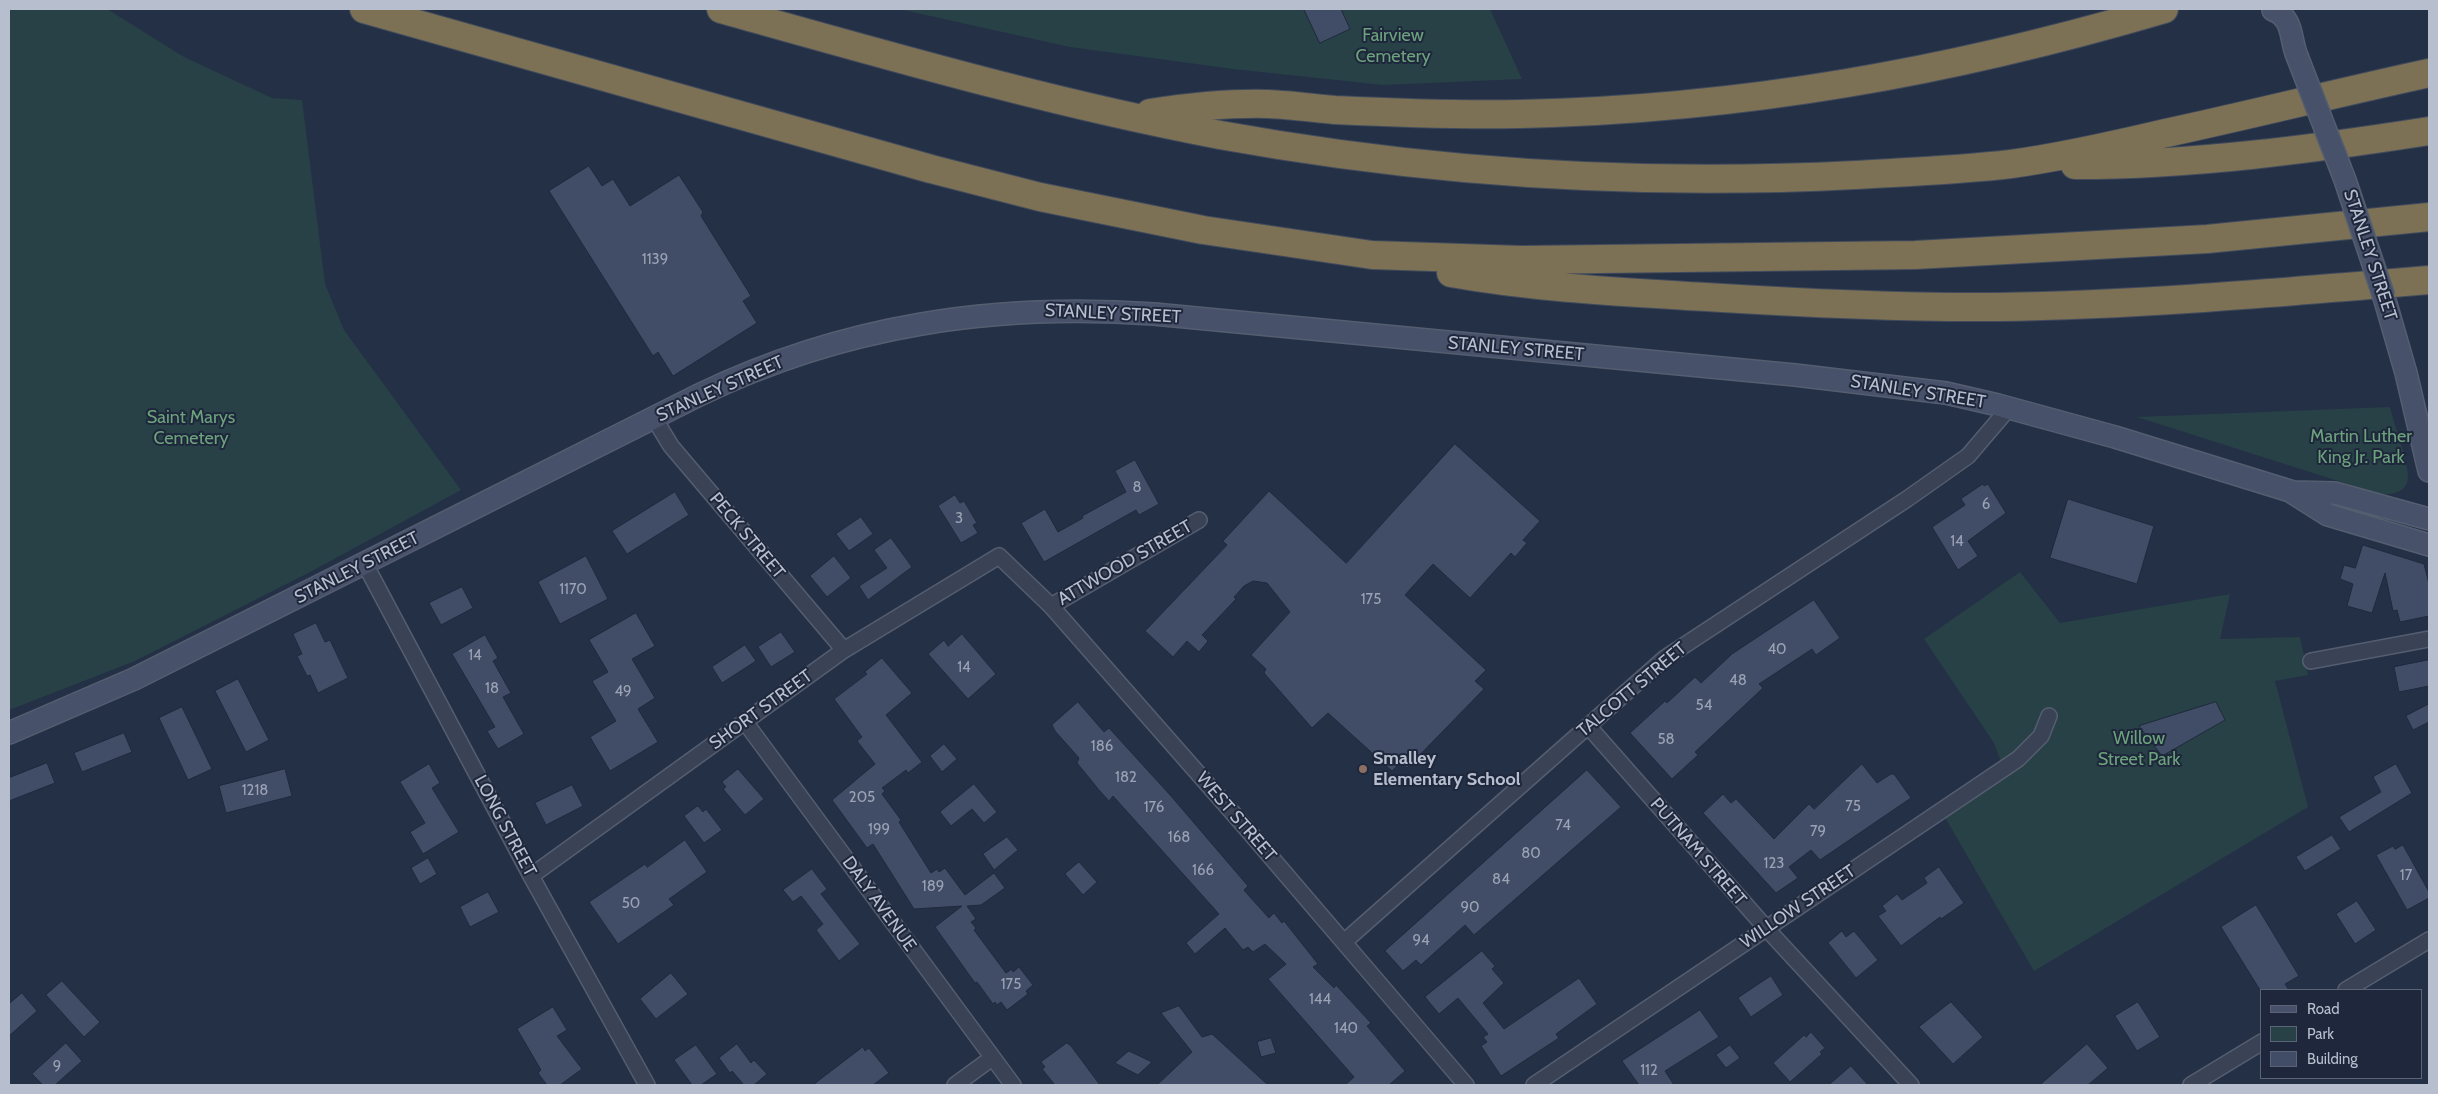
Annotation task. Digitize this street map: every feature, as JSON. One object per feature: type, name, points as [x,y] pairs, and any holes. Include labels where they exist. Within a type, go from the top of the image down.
[{"type":"highway","points":[[364,9],[931,169],[1040,197],[1203,230],[1372,255],[1440,271],[1513,283],[1710,298],[1894,306],[2007,306],[2131,302],[2429,280]]},
{"type":"highway","points":[[721,9],[989,84],[1226,136],[1460,168],[1538,174],[1758,179],[1906,172],[2016,163],[2122,143],[2429,72]]},
{"type":"highway","points":[[1129,116],[1188,108],[1241,104],[1387,112],[1506,114],[1620,110],[1719,102],[1799,92],[1961,62],[2058,40],[2164,9]]},
{"type":"highway","points":[[2016,163],[2092,165],[2168,162],[2262,153],[2429,130]]},
{"type":"highway","points":[[1372,255],[1450,259],[1541,260],[1915,255],[2207,238],[2429,217]]},
{"type":"main road","name":"STANLEY STREET","points":[[2273,9],[2272,20],[2277,31],[2295,51],[2350,196],[2397,341],[2429,470]]},
{"type":"main road","name":"STANLEY STREET","points":[[9,733],[121,685],[654,418],[757,370],[848,340],[892,328],[938,320],[1027,311],[1065,310],[1154,314],[1814,377],[1941,393],[2009,408],[2115,437],[2290,492],[2328,515],[2429,545]]},
{"type":"main road","name":"STANLEY STREET","points":[[2290,492],[2335,493],[2429,519]]},
{"type":"street","name":"TALCOTT STREET","points":[[1344,942],[1665,658],[1907,499],[1968,456],[2009,408]]},
{"type":"street","name":"PECK STREET","points":[[654,418],[671,446],[844,650]]},
{"type":"street","name":"ATTWOOD STREET","points":[[1051,606],[1199,520]]},
{"type":"street","name":"SHORT STREET","points":[[531,876],[844,650],[998,556]]},
{"type":"street","name":"WEST STREET","points":[[998,556],[1051,606],[1466,1085]]},
{"type":"street","name":"LONG STREET","points":[[365,564],[531,876],[647,1085]]},
{"type":"street","points":[[2312,661],[2429,639]]},
{"type":"street","name":"WILLOW STREET","points":[[1534,1085],[2018,760],[2041,736],[2049,716]]},
{"type":"street","name":"DALY AVENUE","points":[[745,722],[1013,1085]]},
{"type":"street","name":"PUTNAM STREET","points":[[1589,727],[1766,928],[1911,1085]]},
{"type":"street","points":[[2348,989],[2429,940]]},
{"type":"street","points":[[2191,1085],[2260,1043]]},
{"type":"street","points":[[955,1085],[992,1058]]},
{"type":"green space","name":"Saint Marys Cemetery","points":[[9,9],[107,9],[184,57],[272,98],[302,100],[325,284],[344,330],[461,490],[312,571],[135,661],[9,710]]},
{"type":"green space","name":"Fairview Cemetery","points":[[899,9],[1490,9],[1522,79],[1383,85],[1233,69],[1070,47]]},
{"type":"green space","name":"Martin Luther King Jr. Park","points":[[2390,407],[2408,476],[2405,486],[2398,492],[2384,494],[2137,417]]},
{"type":"green space","name":"Willow Street Park","points":[[2020,572],[2060,623],[2230,594],[2220,639],[2300,637],[2308,675],[2275,681],[2308,807],[2034,971],[1943,814],[2005,773],[1994,743],[1924,639]]},
{"type":"building","points":[[1304,9],[1341,9],[1350,29],[1320,43]]},
{"type":"building","points":[[589,166],[602,186],[613,179],[630,206],[679,175],[703,212],[701,216],[751,296],[743,301],[757,323],[673,376],[658,352],[653,356],[549,191]]},
{"type":"building","points":[[1455,444],[1540,521],[1523,540],[1527,543],[1515,557],[1511,553],[1470,598],[1433,564],[1405,595],[1486,670],[1475,681],[1484,689],[1407,768],[1401,762],[1392,771],[1328,713],[1312,728],[1264,673],[1266,669],[1251,655],[1290,612],[1267,583],[1253,581],[1244,586],[1234,597],[1236,599],[1202,635],[1208,641],[1199,652],[1187,641],[1173,657],[1145,631],[1227,545],[1223,541],[1269,491],[1346,563]]},
{"type":"building","points":[[1135,460],[1159,504],[1139,515],[1136,510],[1044,562],[1021,523],[1045,509],[1058,532],[1083,518],[1082,516],[1126,492],[1115,471]]},
{"type":"building","points":[[1983,484],[1984,486],[1988,484],[2006,513],[1968,541],[1978,556],[1958,570],[1932,527],[1965,505],[1961,499]]},
{"type":"building","points":[[675,492],[689,515],[627,554],[612,531]]},
{"type":"building","points":[[955,495],[960,503],[964,501],[977,523],[973,525],[978,533],[961,543],[938,506]]},
{"type":"building","points":[[2068,499],[2154,526],[2137,584],[2050,558]]},
{"type":"building","points":[[861,517],[873,534],[849,551],[836,534]]},
{"type":"building","points":[[891,538],[912,567],[868,600],[859,586],[887,568],[874,550]]},
{"type":"building","points":[[2363,545],[2424,564],[2429,584],[2429,616],[2400,622],[2397,610],[2393,611],[2385,573],[2372,613],[2347,606],[2353,584],[2340,579],[2344,565],[2355,568]]},
{"type":"building","points":[[586,556],[608,599],[560,624],[538,582]]},
{"type":"building","points":[[834,556],[851,578],[827,597],[810,576]]},
{"type":"building","points":[[462,587],[473,608],[441,625],[429,603]]},
{"type":"building","points":[[1814,600],[1840,638],[1816,655],[1812,649],[1759,684],[1763,688],[1695,752],[1698,755],[1672,779],[1630,733],[1695,677],[1701,683],[1732,654]]},
{"type":"building","points":[[636,613],[655,646],[632,659],[655,698],[638,709],[658,742],[610,771],[590,737],[616,721],[592,681],[608,672],[589,640]]},
{"type":"building","points":[[316,623],[325,642],[330,640],[348,678],[318,693],[310,675],[307,676],[297,656],[302,654],[293,634]]},
{"type":"building","points":[[781,632],[795,652],[771,667],[758,647]]},
{"type":"building","points":[[962,634],[996,674],[968,699],[928,654],[944,640],[948,646]]},
{"type":"building","points":[[485,635],[498,658],[493,661],[511,693],[503,697],[524,734],[498,749],[487,731],[495,727],[452,654]]},
{"type":"building","points":[[745,645],[756,661],[722,683],[712,667]]},
{"type":"building","points":[[882,658],[912,693],[886,715],[922,762],[908,773],[906,770],[882,788],[885,791],[882,794],[901,820],[899,822],[931,873],[937,869],[939,872],[945,868],[965,895],[994,873],[1005,888],[981,905],[967,906],[976,919],[971,922],[976,928],[974,930],[1006,973],[1012,969],[1013,972],[1019,967],[1033,985],[1026,991],[1028,994],[1007,1010],[1001,1002],[997,1005],[995,1002],[993,1004],[977,982],[975,983],[935,927],[962,906],[914,909],[873,844],[867,848],[832,800],[875,764],[857,741],[862,737],[834,699],[867,674],[865,672]]},
{"type":"building","points":[[2429,660],[2429,686],[2399,692],[2394,667]]},
{"type":"building","points":[[238,679],[269,740],[246,752],[215,691]]},
{"type":"building","points":[[1078,702],[1104,732],[1109,728],[1171,796],[1248,886],[1244,890],[1250,897],[1269,918],[1274,913],[1282,923],[1284,921],[1318,964],[1313,967],[1334,988],[1336,985],[1371,1023],[1367,1026],[1405,1071],[1389,1085],[1345,1085],[1354,1077],[1268,979],[1286,964],[1265,944],[1253,952],[1248,947],[1243,950],[1225,928],[1195,954],[1186,943],[1219,914],[1113,796],[1109,801],[1099,790],[1077,763],[1079,758],[1055,731],[1052,725]]},
{"type":"building","points":[[2216,702],[2225,720],[2162,756],[2139,726]]},
{"type":"building","points":[[2429,704],[2429,722],[2413,730],[2406,716]]},
{"type":"building","points":[[182,707],[212,769],[188,780],[159,718]]},
{"type":"building","points":[[124,733],[132,752],[82,772],[74,753]]},
{"type":"building","points":[[944,744],[957,759],[942,772],[930,756]]},
{"type":"building","points":[[47,763],[55,783],[9,801],[9,778]]},
{"type":"building","points":[[429,764],[440,783],[432,788],[459,832],[423,854],[410,832],[425,823],[400,782]]},
{"type":"building","points":[[1862,764],[1877,783],[1894,774],[1911,798],[1820,860],[1811,850],[1789,867],[1798,878],[1776,893],[1703,813],[1723,794],[1731,803],[1736,799],[1774,839],[1809,804],[1814,809]]},
{"type":"building","points":[[2396,764],[2412,793],[2349,832],[2339,817],[2381,792],[2373,777]]},
{"type":"building","points":[[285,769],[292,796],[226,813],[219,786]]},
{"type":"building","points":[[738,769],[764,799],[745,815],[723,789],[726,787],[722,782]]},
{"type":"building","points":[[1587,770],[1621,807],[1474,935],[1465,925],[1421,965],[1416,960],[1403,971],[1385,951]]},
{"type":"building","points":[[974,784],[997,812],[984,823],[972,809],[951,826],[940,812]]},
{"type":"building","points":[[572,785],[583,806],[546,825],[535,803]]},
{"type":"building","points":[[698,806],[703,812],[706,809],[722,830],[704,843],[684,816]]},
{"type":"building","points":[[2332,835],[2341,849],[2305,871],[2296,857]]},
{"type":"building","points":[[1007,837],[1018,850],[994,870],[983,854]]},
{"type":"building","points":[[685,840],[707,872],[669,899],[674,905],[618,944],[589,902],[645,864],[647,867]]},
{"type":"building","points":[[2403,845],[2429,892],[2429,898],[2407,910],[2376,855],[2393,846],[2395,849]]},
{"type":"building","points":[[428,858],[437,874],[420,884],[411,868]]},
{"type":"building","points":[[1079,862],[1097,882],[1083,895],[1065,874]]},
{"type":"building","points":[[1939,867],[1964,903],[1941,919],[1940,917],[1901,946],[1878,916],[1886,911],[1882,906],[1897,894],[1902,900],[1927,883],[1924,878]]},
{"type":"building","points":[[812,869],[827,889],[821,894],[860,944],[839,961],[816,930],[823,924],[801,896],[793,902],[783,890]]},
{"type":"building","points":[[488,892],[499,912],[470,927],[460,907]]},
{"type":"building","points":[[2357,901],[2376,930],[2355,944],[2336,914]]},
{"type":"building","points":[[2256,905],[2299,976],[2285,984],[2288,989],[2260,990],[2221,927]]},
{"type":"building","points":[[1842,931],[1846,937],[1854,931],[1878,960],[1856,978],[1828,943]]},
{"type":"building","points":[[1482,951],[1495,966],[1492,969],[1504,983],[1483,1003],[1504,1029],[1579,978],[1597,1004],[1556,1034],[1559,1038],[1501,1076],[1481,1046],[1487,1042],[1483,1037],[1488,1034],[1458,998],[1439,1014],[1425,997]]},
{"type":"building","points":[[671,973],[688,994],[656,1019],[640,999]]},
{"type":"building","points":[[1771,976],[1783,995],[1751,1017],[1738,998]]},
{"type":"building","points":[[62,981],[100,1022],[84,1037],[46,995]]},
{"type":"building","points":[[22,993],[37,1011],[9,1036],[9,1004]]},
{"type":"building","points":[[1951,1002],[1983,1037],[1953,1064],[1919,1027]]},
{"type":"building","points":[[2138,1002],[2160,1037],[2137,1051],[2115,1016]]},
{"type":"building","points":[[1179,1006],[1202,1037],[1212,1034],[1268,1085],[1157,1085],[1192,1052],[1161,1013]]},
{"type":"building","points":[[553,1007],[567,1030],[557,1036],[582,1069],[560,1085],[547,1085],[538,1073],[541,1070],[517,1029]]},
{"type":"building","points":[[1700,1010],[1719,1037],[1665,1071],[1674,1085],[1639,1085],[1622,1061]]},
{"type":"building","points":[[1811,1032],[1825,1048],[1820,1052],[1822,1054],[1790,1082],[1773,1063],[1804,1035],[1806,1037]]},
{"type":"building","points":[[1271,1038],[1276,1053],[1261,1057],[1257,1042]]},
{"type":"building","points":[[66,1043],[82,1061],[55,1085],[43,1085],[32,1074]]},
{"type":"building","points":[[1067,1043],[1100,1085],[1055,1085],[1042,1069],[1045,1067],[1041,1062]]},
{"type":"building","points":[[737,1044],[751,1063],[754,1060],[767,1074],[754,1085],[744,1085],[732,1071],[730,1073],[719,1058]]},
{"type":"building","points":[[2087,1044],[2108,1068],[2088,1085],[2040,1085]]},
{"type":"building","points":[[696,1045],[717,1074],[701,1085],[692,1085],[674,1060]]},
{"type":"building","points":[[1730,1045],[1740,1058],[1726,1068],[1716,1055]]},
{"type":"building","points":[[863,1047],[865,1051],[869,1048],[889,1073],[873,1085],[813,1085]]},
{"type":"building","points":[[1129,1051],[1152,1062],[1138,1075],[1115,1063]]},
{"type":"building","points":[[1851,1066],[1868,1085],[1829,1085]]},
{"type":"place","name":"Smalley Elementary School","points":[[1363,769]]}]
